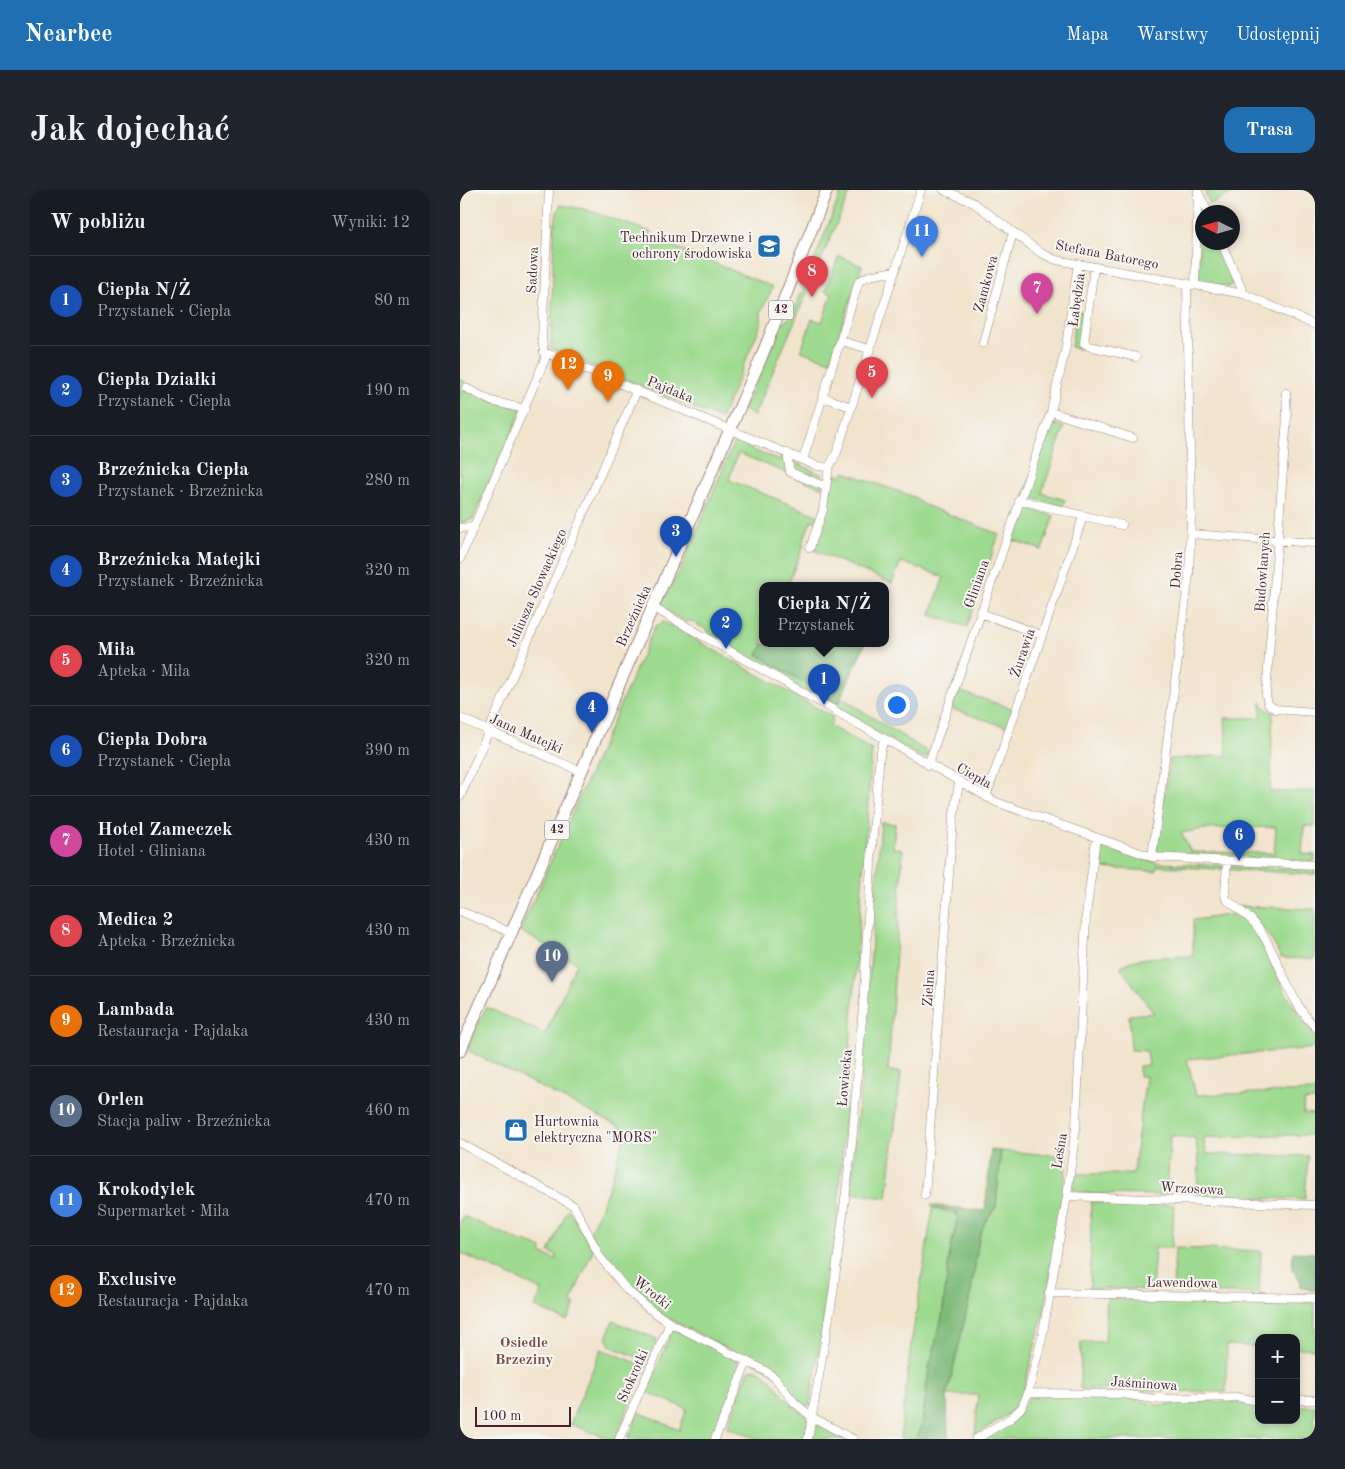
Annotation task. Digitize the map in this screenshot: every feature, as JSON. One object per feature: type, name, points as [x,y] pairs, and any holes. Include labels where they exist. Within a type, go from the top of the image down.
[{"type":"main road","name":"Brzeźnicka","points":[[460,1051],[769,340],[827,190]]},
{"type":"street","name":"Sadowa","points":[[460,559],[540,373],[544,352],[542,339],[549,190]]},
{"type":"street","points":[[810,548],[823,510],[829,468],[832,465],[921,190]]},
{"type":"street","name":"Stefana Batorego","points":[[944,190],[966,199],[1047,256],[1094,268],[1244,294],[1315,325]]},
{"type":"street","points":[[966,199],[970,190]]},
{"type":"street","points":[[1198,191],[1205,205]]},
{"type":"street","points":[[1195,285],[1198,191]]},
{"type":"street","name":"Zamkowa","points":[[984,343],[1013,232]]},
{"type":"street","points":[[1225,250],[1244,294]]},
{"type":"street","name":"Gliniana","points":[[928,765],[1051,412],[1066,346],[1078,264]]},
{"type":"street","name":"Łabędzia","points":[[1094,268],[1084,343],[1088,346],[1136,357]]},
{"type":"street","points":[[803,460],[860,279],[895,271]]},
{"type":"street","name":"Dobra","points":[[1152,857],[1185,618],[1191,534],[1187,284]]},
{"type":"street","points":[[841,341],[870,349]]},
{"type":"street","name":"Pajdaka","points":[[544,352],[803,460],[823,468],[829,468]]},
{"type":"street","points":[[466,388],[491,401],[525,409]]},
{"type":"street","name":"Juliusza Słowackiego","points":[[460,797],[637,390]]},
{"type":"street","name":"Budowlanych","points":[[1286,393],[1287,417],[1266,700],[1275,709],[1315,712]]},
{"type":"street","points":[[824,397],[851,407]]},
{"type":"street","points":[[1051,412],[1133,438]]},
{"type":"street","points":[[787,453],[790,472],[826,487]]},
{"type":"street","points":[[1019,500],[1082,517],[1122,525]]},
{"type":"street","name":"Żurawia","points":[[986,797],[1082,517]]},
{"type":"street","points":[[460,528],[474,527]]},
{"type":"street","points":[[1191,534],[1315,544]]},
{"type":"street","name":"Ciepła","points":[[654,608],[986,797],[1152,857],[1315,865]]},
{"type":"street","points":[[980,613],[1042,635]]},
{"type":"street","name":"Jana Matejki","points":[[460,718],[582,772]]},
{"type":"street","name":"Łowiecka","points":[[808,1439],[833,1294],[850,1162],[860,1055],[872,846],[880,754],[884,739]]},
{"type":"street","name":"Zielna","points":[[924,1195],[953,820],[959,783]]},
{"type":"street","name":"Leśna","points":[[976,1439],[1011,1418],[1022,1408],[1028,1393],[1042,1338],[1067,1196],[1076,1127],[1086,916],[1096,838]]},
{"type":"street","points":[[1227,861],[1226,899],[1254,923],[1268,943],[1287,987],[1315,1027]]},
{"type":"street","points":[[460,911],[512,934]]},
{"type":"street","name":"Wrotki","points":[[460,1142],[574,1206],[600,1257],[615,1277],[648,1308],[670,1323],[775,1378],[795,1403],[812,1417],[853,1439]]},
{"type":"street","name":"Wrzosowa","points":[[1067,1196],[1315,1205]]},
{"type":"street","name":"Lawendowa","points":[[1049,1293],[1315,1298]]},
{"type":"street","name":"Stokrotki","points":[[619,1439],[670,1323]]},
{"type":"street","points":[[715,1439],[747,1362]]},
{"type":"street","name":"Jaśminowa","points":[[1028,1393],[1124,1394],[1153,1399],[1236,1397],[1255,1400]]},
{"type":"street","points":[[1300,1400],[1315,1400]]},
{"type":"green space","points":[[842,190],[851,190],[754,416],[743,410],[780,325],[792,316]]},
{"type":"green space","points":[[1204,190],[1240,190],[1210,204]]},
{"type":"green space","points":[[561,205],[584,209],[651,232],[651,237],[773,287],[761,312],[761,324],[721,419],[551,349],[554,229],[557,212]]},
{"type":"green space","points":[[1199,250],[1221,250],[1235,280],[1229,287],[1202,283],[1198,280]]},
{"type":"green space","points":[[839,256],[862,266],[830,361],[801,351],[812,319],[822,322],[832,294],[825,291]]},
{"type":"green space","points":[[1076,311],[1084,311],[1081,349],[1071,347]]},
{"type":"green space","points":[[460,379],[467,383],[464,390],[522,410],[473,519],[460,523]]},
{"type":"green space","points":[[1051,423],[1064,427],[1042,493],[1065,500],[1063,506],[1024,496]]},
{"type":"green space","points":[[735,440],[748,443],[747,448],[779,460],[781,456],[823,475],[822,488],[738,453],[729,480],[819,516],[816,521],[811,521],[802,544],[804,545],[789,582],[759,582],[759,647],[762,647],[759,655],[838,704],[842,698],[929,753],[927,757],[923,758],[707,635],[709,631],[689,620],[687,623],[662,608],[661,602],[679,573]]},
{"type":"green space","points":[[844,472],[914,497],[922,504],[999,534],[967,627],[930,615],[944,577],[901,562],[892,583],[813,550],[835,474],[842,476]]},
{"type":"green space","points":[[1024,507],[1054,516],[1042,550],[1010,539],[1020,508]]},
{"type":"green space","points":[[664,622],[833,717],[830,726],[872,750],[835,1250],[810,1404],[806,1407],[773,1372],[660,1314],[623,1283],[601,1252],[590,1232],[609,1187],[626,1130],[467,1050],[486,1007],[545,1034],[577,963],[520,931],[655,626]]},
{"type":"green space","points":[[762,647],[864,647],[838,704],[758,655]]},
{"type":"green space","points":[[958,691],[1014,709],[1007,727],[952,709]]},
{"type":"green space","points":[[1261,702],[1266,709],[1273,713],[1270,792],[1315,791],[1315,826],[1304,826],[1302,854],[1315,855],[1315,861],[1257,859],[1236,855],[1227,858],[1158,854],[1156,849],[1170,759],[1227,755],[1225,718],[1261,718]],"holes":[[[1276,827],[1274,853],[1191,852],[1181,833],[1203,829]]]},
{"type":"green space","points":[[881,822],[895,824],[893,848],[903,849],[888,1071],[901,1072],[887,1198],[850,1193],[863,1059]]},
{"type":"green space","points":[[1098,846],[1157,863],[1315,869],[1315,874],[1157,866],[1156,871],[1095,868]]},
{"type":"green space","points":[[1239,906],[1315,909],[1315,959],[1281,958],[1263,929]]},
{"type":"green space","points":[[1236,914],[1252,926],[1258,935],[1284,990],[1305,1024],[1315,1033],[1315,1048],[1187,1059],[1196,1095],[1315,1091],[1315,1100],[1304,1101],[1303,1113],[1315,1114],[1315,1135],[1203,1138],[1207,1154],[1308,1156],[1305,1199],[1192,1197],[1198,1176],[1198,1152],[1195,1138],[1170,1136],[1167,1195],[1075,1192],[1072,1184],[1074,1174],[1133,1174],[1146,1076],[1139,1076],[1139,1066],[1149,1065],[1147,1051],[1131,1050],[1129,1015],[1154,1013],[1120,967],[1135,960],[1193,956],[1193,920]]},
{"type":"green space","points":[[991,1150],[1001,1151],[996,1207],[985,1222],[979,1238],[971,1292],[947,1395],[948,1439],[916,1439],[922,1426],[929,1368],[942,1317],[950,1251],[958,1215],[952,1211],[933,1208],[931,1205],[985,1211]]},
{"type":"green space","points":[[1001,1151],[1067,1156],[1063,1196],[1044,1312],[1023,1391],[1014,1410],[975,1436],[978,1395],[947,1395],[971,1292],[979,1238],[985,1222],[996,1207]]},
{"type":"green space","points":[[1091,1202],[1174,1205],[1172,1248],[1155,1248],[1152,1290],[1090,1288]]},
{"type":"green space","points":[[933,1208],[959,1215],[950,1251],[942,1317],[929,1368],[922,1426],[916,1439],[900,1439],[911,1344]]},
{"type":"green space","points":[[568,1209],[593,1250],[571,1302],[575,1304],[567,1321],[535,1307],[542,1290],[460,1253],[460,1223],[463,1216],[542,1249],[541,1253],[556,1260],[557,1256],[549,1252]]},
{"type":"green space","points":[[1175,1248],[1261,1251],[1259,1294],[1173,1291]]},
{"type":"green space","points":[[1293,1252],[1315,1253],[1315,1291],[1300,1287],[1301,1282],[1292,1269]]},
{"type":"green space","points":[[1107,1298],[1315,1303],[1315,1349],[1300,1348],[1300,1334],[1255,1334],[1255,1347],[1227,1345],[1226,1392],[1080,1389],[1081,1342],[1105,1342]]},
{"type":"green space","points":[[613,1321],[657,1339],[615,1439],[609,1439],[570,1424],[601,1349],[640,1364],[635,1356],[611,1347],[606,1338]]},
{"type":"green space","points":[[676,1330],[735,1358],[742,1366],[712,1439],[628,1439],[639,1412],[679,1430],[687,1409],[647,1392],[672,1331]]},
{"type":"green space","points":[[755,1369],[770,1379],[790,1404],[809,1419],[806,1439],[757,1439],[727,1427],[749,1370]]},
{"type":"green space","points":[[1030,1397],[1124,1397],[1159,1405],[1208,1401],[1255,1404],[1255,1424],[1300,1424],[1300,1406],[1315,1406],[1315,1439],[980,1439],[1015,1418]]},
{"type":"green space","points":[[813,1422],[849,1439],[811,1439]]},
{"type":"place","name":"Technikum Drzewne i ochrony środowiska","points":[[769,246]]},
{"type":"place","name":"Krokodylek","points":[[922,257]]},
{"type":"place","name":"Medica 2","points":[[812,297]]},
{"type":"place","name":"Hotel Zameczek","points":[[1037,314]]},
{"type":"place","name":"Exclusive","points":[[568,390]]},
{"type":"place","name":"Miła","points":[[872,398]]},
{"type":"place","name":"Lambada","points":[[608,402]]},
{"type":"place","name":"Brzeźnicka Ciepła","points":[[676,557]]},
{"type":"place","name":"Ciepła Działki","points":[[726,649]]},
{"type":"place","name":"Ciepła N/Ż","points":[[824,705]]},
{"type":"place","name":"Brzeźnicka Matejki","points":[[592,733]]},
{"type":"place","name":"Ciepła Dobra","points":[[1239,861]]},
{"type":"place","name":"Orlen","points":[[552,982]]},
{"type":"place","name":"Hurtownia elektryczna \"MORS\"","points":[[516,1130]]},
{"type":"district","name":"Osiedle Brzeziny","points":[[524,1352]]}]
